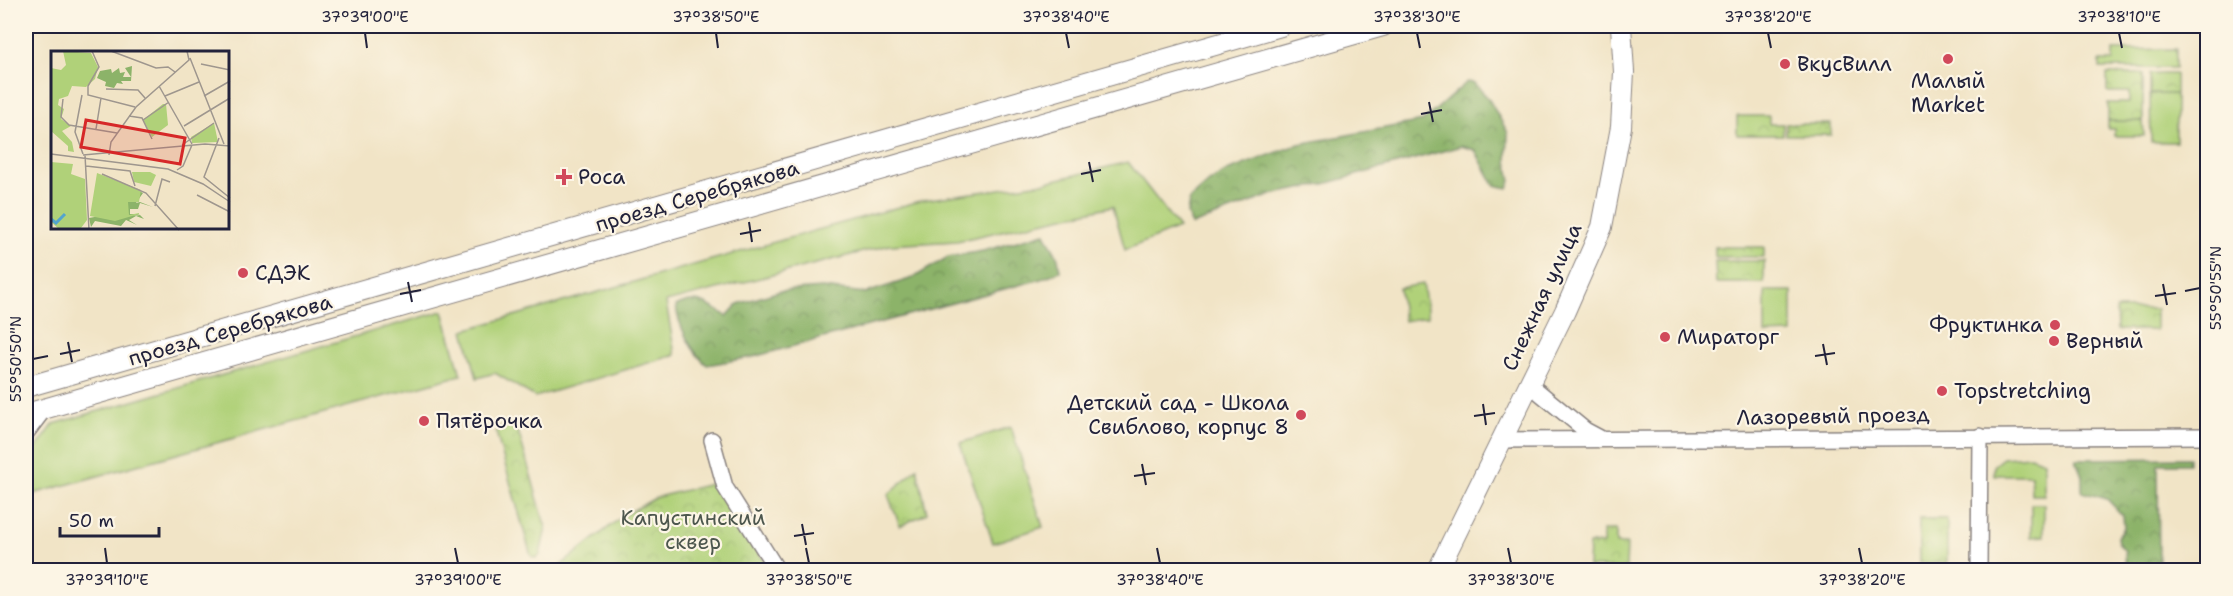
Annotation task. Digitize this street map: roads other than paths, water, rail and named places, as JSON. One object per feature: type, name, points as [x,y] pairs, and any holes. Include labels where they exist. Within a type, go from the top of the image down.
[{"type":"main road","name":"проезд Серебрякова","points":[[26,387],[1281,26]]},
{"type":"main road","name":"проезд Серебрякова","points":[[26,414],[1383,26]]},
{"type":"main road","name":"Снежная улица","points":[[1438,570],[1589,259],[1608,202],[1621,127],[1624,72],[1621,26]]},
{"type":"street","points":[[1529,384],[1585,430],[1603,439]]},
{"type":"street","points":[[26,433],[45,408]]},
{"type":"street","name":"Лазоревый проезд","points":[[1502,440],[2208,435]]},
{"type":"street","points":[[1979,570],[1980,436]]},
{"type":"street","points":[[712,441],[725,487],[777,570]]},
{"type":"place","name":"Малый Market","points":[[1948,59]]},
{"type":"place","name":"ВкусВилл","points":[[1785,64]]},
{"type":"place","name":"Роса","points":[[564,177]]},
{"type":"place","name":"СДЭК","points":[[243,273]]},
{"type":"place","name":"Фруктинка","points":[[2055,325]]},
{"type":"place","name":"Мираторг","points":[[1665,337]]},
{"type":"place","name":"Верный","points":[[2054,341]]},
{"type":"place","name":"Topstretching","points":[[1942,391]]},
{"type":"place","name":"Детский сад - Школа Свиблово, корпус 8","points":[[1301,415]]},
{"type":"place","name":"Пятёрочка","points":[[424,421]]},
{"type":"park label","name":"Капустинский сквер","points":[[693,530]]}]
